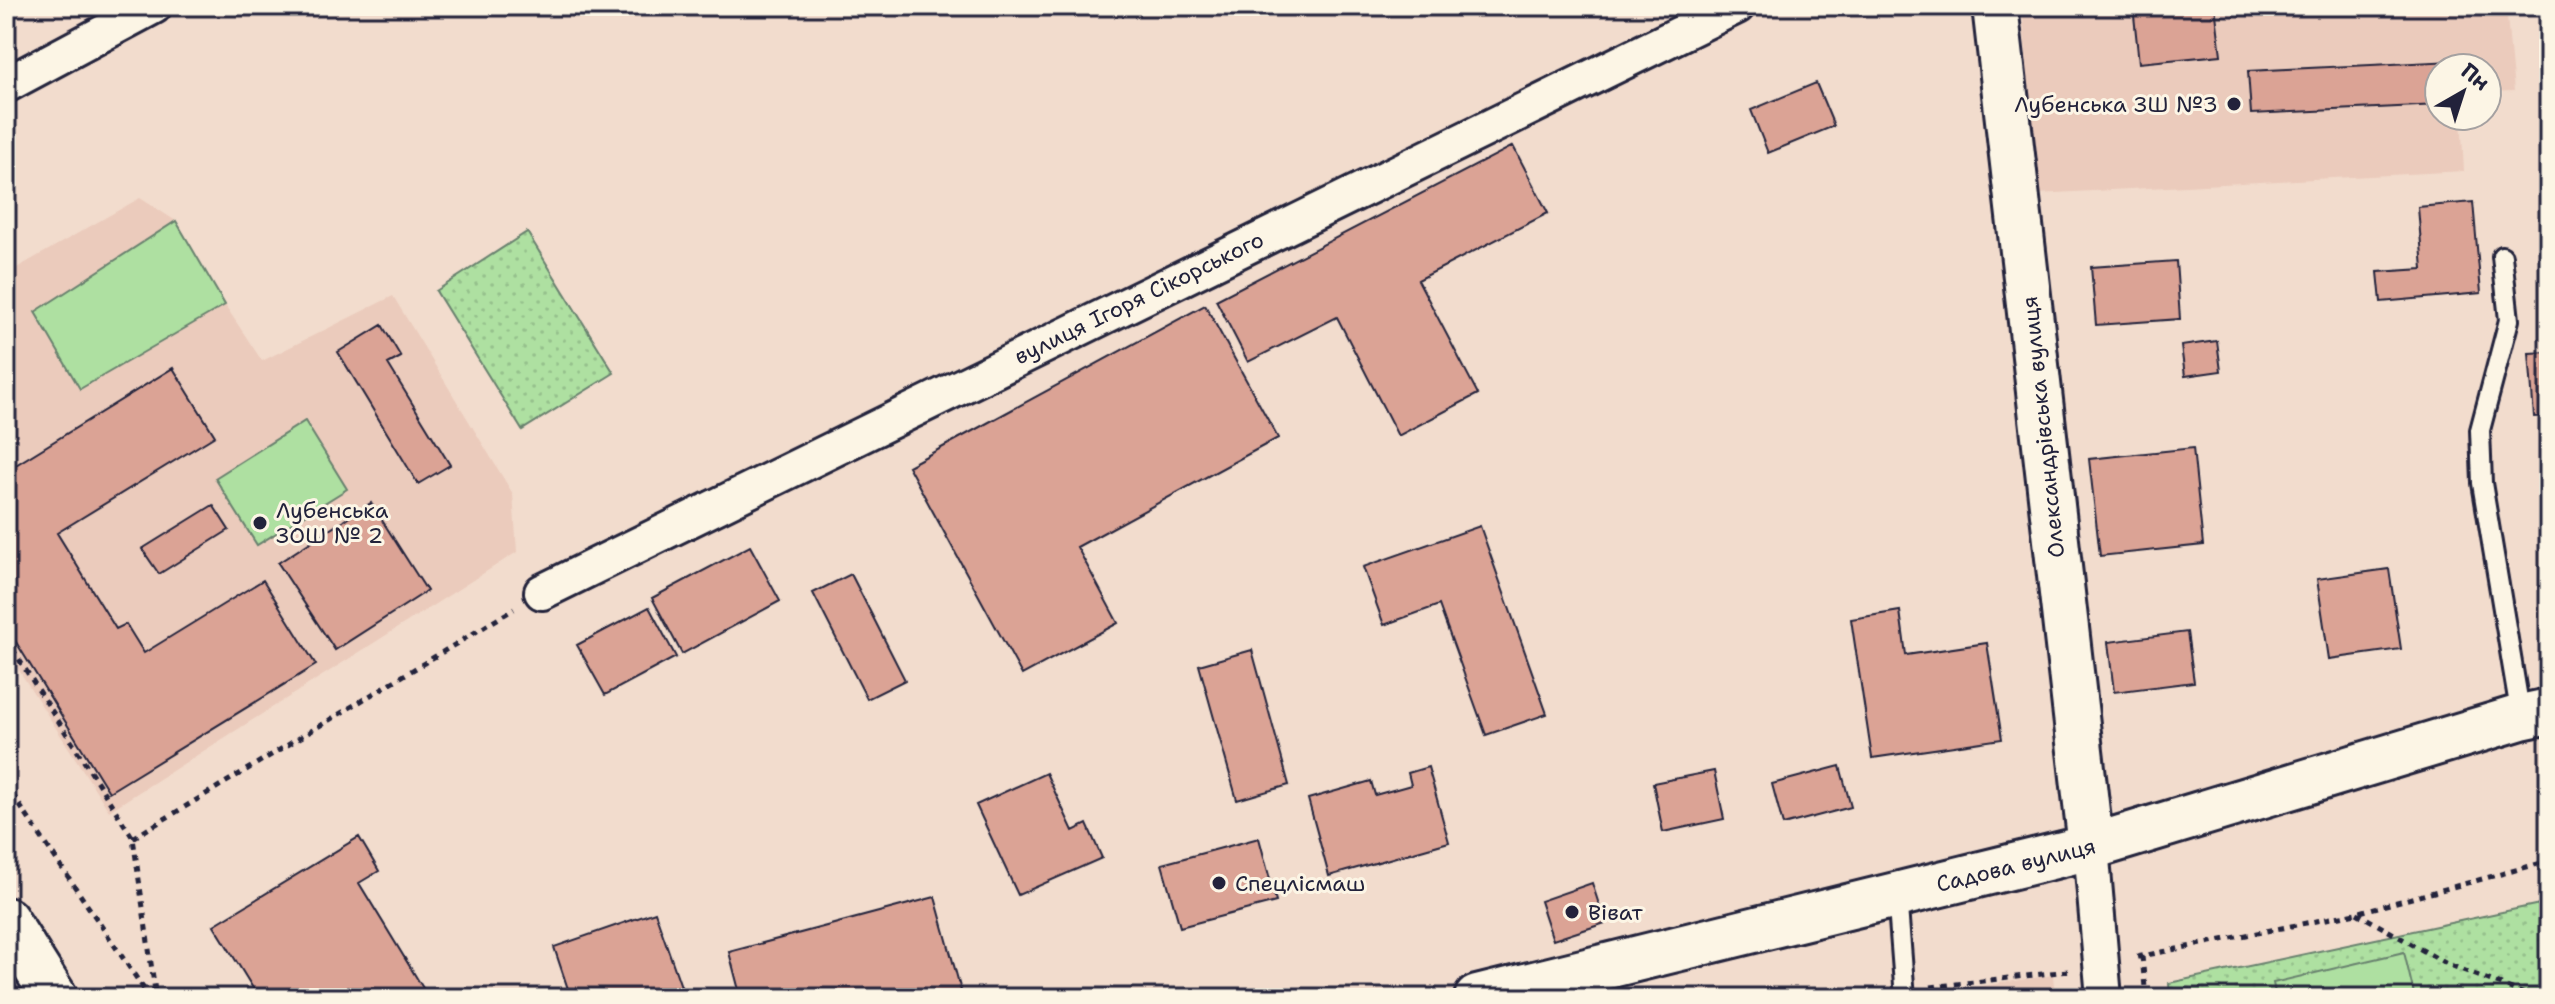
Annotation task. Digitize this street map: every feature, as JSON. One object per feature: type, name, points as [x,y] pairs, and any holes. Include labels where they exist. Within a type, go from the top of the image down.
[{"type":"main road","name":"Олександрівська вулиця","points":[[1995,6],[2091,847]]},
{"type":"main road","name":"Садова вулиця","points":[[1477,998],[2091,847],[2535,714]]},
{"type":"main road","points":[[6,920],[55,998]]},
{"type":"street","points":[[6,85],[154,6]]},
{"type":"street","name":"вулиця Ігоря Сікорського","points":[[542,592],[1737,6]]},
{"type":"street","points":[[2091,847],[2104,998]]},
{"type":"lane","points":[[2502,256],[2509,320],[2480,430],[2482,483],[2535,714]]},
{"type":"lane","points":[[1897,894],[1905,994]]},
{"type":"path","points":[[133,838],[542,592]]},
{"type":"path","points":[[6,639],[133,838],[156,998]]},
{"type":"path","points":[[6,785],[150,998]]},
{"type":"path","points":[[1905,994],[2066,971],[2356,913],[2549,861]]},
{"type":"path","points":[[2356,913],[2445,963],[2535,998]]},
{"type":"path","points":[[2142,956],[2146,998]]},
{"type":"shaded area","name":"Лубенська ЗШ №3","points":[[2022,6],[2506,6],[2514,91],[2503,91],[2503,52],[2423,52],[2423,132],[2462,132],[2464,171],[2037,194]]},
{"type":"shaded area","name":"Лубенська ЗОШ № 2","points":[[140,198],[176,221],[262,361],[393,296],[513,494],[517,552],[109,811],[6,650],[6,274]]},
{"type":"shaded area","points":[[2053,975],[2055,998],[1912,998],[1924,995]]},
{"type":"green space","points":[[176,221],[225,305],[80,389],[35,312]]},
{"type":"green space","points":[[527,232],[614,373],[522,430],[436,291]]},
{"type":"green space","points":[[305,421],[347,489],[257,545],[215,478]]},
{"type":"green space","points":[[2549,902],[2549,998],[2170,998],[2169,983]]},
{"type":"green space","points":[[2404,952],[2415,998],[2276,998],[2273,983]]},
{"type":"building","points":[[2133,6],[2215,6],[2221,55],[2139,63]]},
{"type":"building","points":[[2423,63],[2423,106],[2251,114],[2248,71]]},
{"type":"building","points":[[1816,83],[1834,126],[1768,153],[1751,110]]},
{"type":"building","points":[[1513,146],[1548,213],[1418,280],[1478,394],[1398,436],[1337,317],[1248,362],[1216,300]]},
{"type":"building","points":[[2473,202],[2481,293],[2381,302],[2378,272],[2423,269],[2418,207]]},
{"type":"building","points":[[2176,261],[2180,319],[2096,325],[2091,267]]},
{"type":"building","points":[[1205,305],[1278,438],[1077,547],[1118,623],[1022,675],[908,466]]},
{"type":"building","points":[[382,325],[401,357],[388,364],[450,465],[418,484],[338,352]]},
{"type":"building","points":[[2217,341],[2221,371],[2185,376],[2181,346]]},
{"type":"building","points":[[2549,352],[2549,416],[2534,417],[2529,353]]},
{"type":"building","points":[[173,368],[215,436],[57,533],[116,629],[126,624],[144,653],[263,580],[316,665],[109,792],[6,626],[6,471]]},
{"type":"building","points":[[2193,448],[2203,545],[2100,556],[2089,459]]},
{"type":"building","points":[[371,503],[427,591],[335,650],[278,563]]},
{"type":"building","points":[[213,505],[229,530],[159,574],[142,549]]},
{"type":"building","points":[[1480,526],[1547,714],[1486,735],[1439,605],[1384,625],[1363,567]]},
{"type":"building","points":[[2549,526],[2549,595],[2547,595],[2541,527]]},
{"type":"building","points":[[750,546],[780,601],[682,654],[652,598]]},
{"type":"building","points":[[2389,569],[2401,649],[2329,659],[2317,579]]},
{"type":"building","points":[[851,574],[905,680],[867,699],[813,593]]},
{"type":"building","points":[[649,607],[676,657],[605,695],[577,645]]},
{"type":"building","points":[[1900,611],[1906,655],[1987,643],[2002,739],[1872,758],[1851,619]]},
{"type":"building","points":[[2187,632],[2194,682],[2114,692],[2108,642]]},
{"type":"building","points":[[1252,650],[1289,785],[1237,800],[1199,665]]},
{"type":"building","points":[[1840,766],[1851,807],[1783,825],[1772,784]]},
{"type":"building","points":[[1428,767],[1449,842],[1329,876],[1308,799],[1371,781],[1375,795],[1411,785],[1408,773]]},
{"type":"building","points":[[1714,771],[1724,819],[1663,832],[1653,783]]},
{"type":"building","points":[[1046,773],[1073,831],[1087,824],[1102,858],[1018,895],[976,805]]},
{"type":"building","points":[[359,837],[379,871],[359,883],[429,998],[259,998],[214,925]]},
{"type":"building","name":"Спецлісмаш","points":[[1259,838],[1276,902],[1180,927],[1162,864]]},
{"type":"building","name":"Віват","points":[[1592,883],[1605,923],[1553,940],[1540,901]]},
{"type":"building","points":[[935,897],[963,998],[741,998],[729,952]]},
{"type":"building","points":[[655,912],[685,998],[571,998],[554,947]]},
{"type":"place","name":"Лубенська ЗШ №3","points":[[2234,104]]},
{"type":"place","name":"Лубенська ЗОШ № 2","points":[[260,523]]},
{"type":"place","name":"Спецлісмаш","points":[[1219,883]]},
{"type":"place","name":"Віват","points":[[1572,912]]}]
